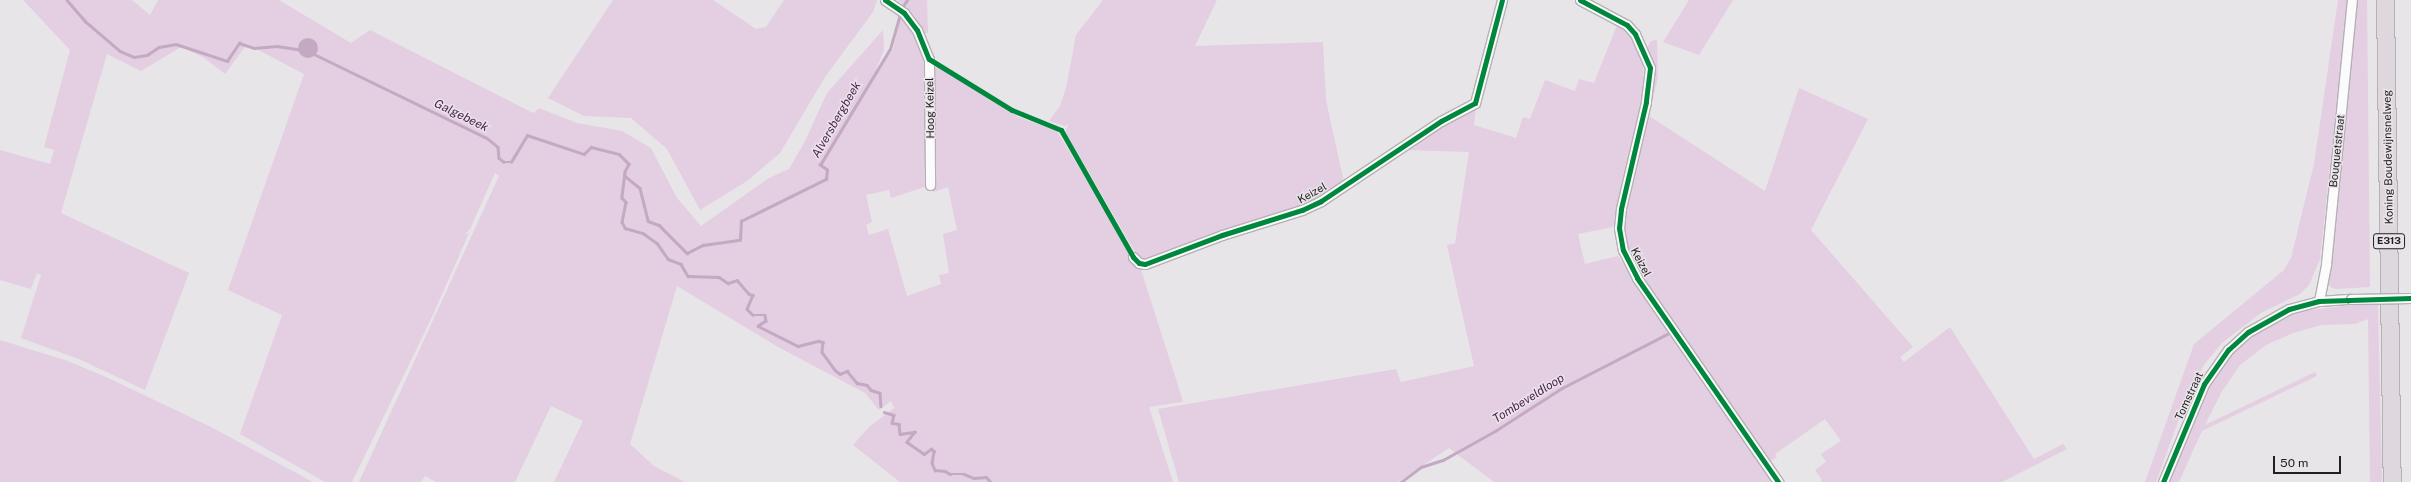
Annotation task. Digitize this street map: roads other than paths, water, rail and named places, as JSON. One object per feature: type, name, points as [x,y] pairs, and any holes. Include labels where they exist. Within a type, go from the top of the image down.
[{"type":"highway","name":"Koning Boudewijnsnelweg","points":[[2385,0],[2392,482]]},
{"type":"street","name":"Hoog Keizel","points":[[885,0],[904,13],[917,30],[929,59],[930,185]]},
{"type":"street","name":"Keizel","points":[[1134,257],[1139,263],[1145,264],[1222,235],[1302,210],[1320,201],[1441,121],[1475,103],[1502,0]]},
{"type":"street","name":"Keizel","points":[[1580,0],[1627,25],[1635,34],[1650,68],[1647,95],[1621,209],[1619,228],[1623,250],[1637,278],[1778,482]]},
{"type":"street","name":"Bouquetstraat","points":[[2319,301],[2326,264],[2352,0]]},
{"type":"street","name":"Tomstraat","points":[[2163,482],[2204,384],[2228,350],[2267,320],[2289,309],[2319,301],[2411,298]]},
{"type":"waterway","name":"Galgebeek","points":[[67,0],[85,21],[120,51],[134,57],[147,55],[159,47],[176,44],[227,61],[239,43],[254,48],[277,46],[301,50]]},
{"type":"waterway","name":"Alversbergbeek","points":[[903,6],[907,0]]},
{"type":"waterway","name":"Alversbergbeek","points":[[625,176],[640,188],[648,221],[659,225],[687,253],[703,245],[740,240],[741,221],[826,179],[827,170],[820,165],[890,49],[899,17]]},
{"type":"waterway","name":"Galgebeek","points":[[314,54],[487,138],[498,147],[499,158],[504,162],[511,162],[527,135],[584,154],[591,147],[619,154],[629,164],[625,172],[622,198],[626,202],[622,222],[625,228],[643,233],[657,243],[668,259],[681,264],[688,276],[719,277],[728,283],[737,280],[749,294],[753,295],[747,309],[753,315],[765,315],[766,321],[758,326],[798,346],[818,341],[823,342],[822,352],[835,370],[840,374],[847,371],[857,383],[867,385],[871,390],[880,393],[881,406]]},
{"type":"waterway","name":"Tombeveldloop","points":[[1401,482],[1421,467],[1443,460],[1495,431],[1562,388],[1667,334]]},
{"type":"waterway","name":"Galgebeek","points":[[884,412],[894,415],[892,423],[899,424],[900,434],[915,432],[907,442],[924,454],[931,449],[934,451],[932,463],[935,470],[945,471],[950,474],[964,474],[974,478],[986,477],[991,482]]}]
